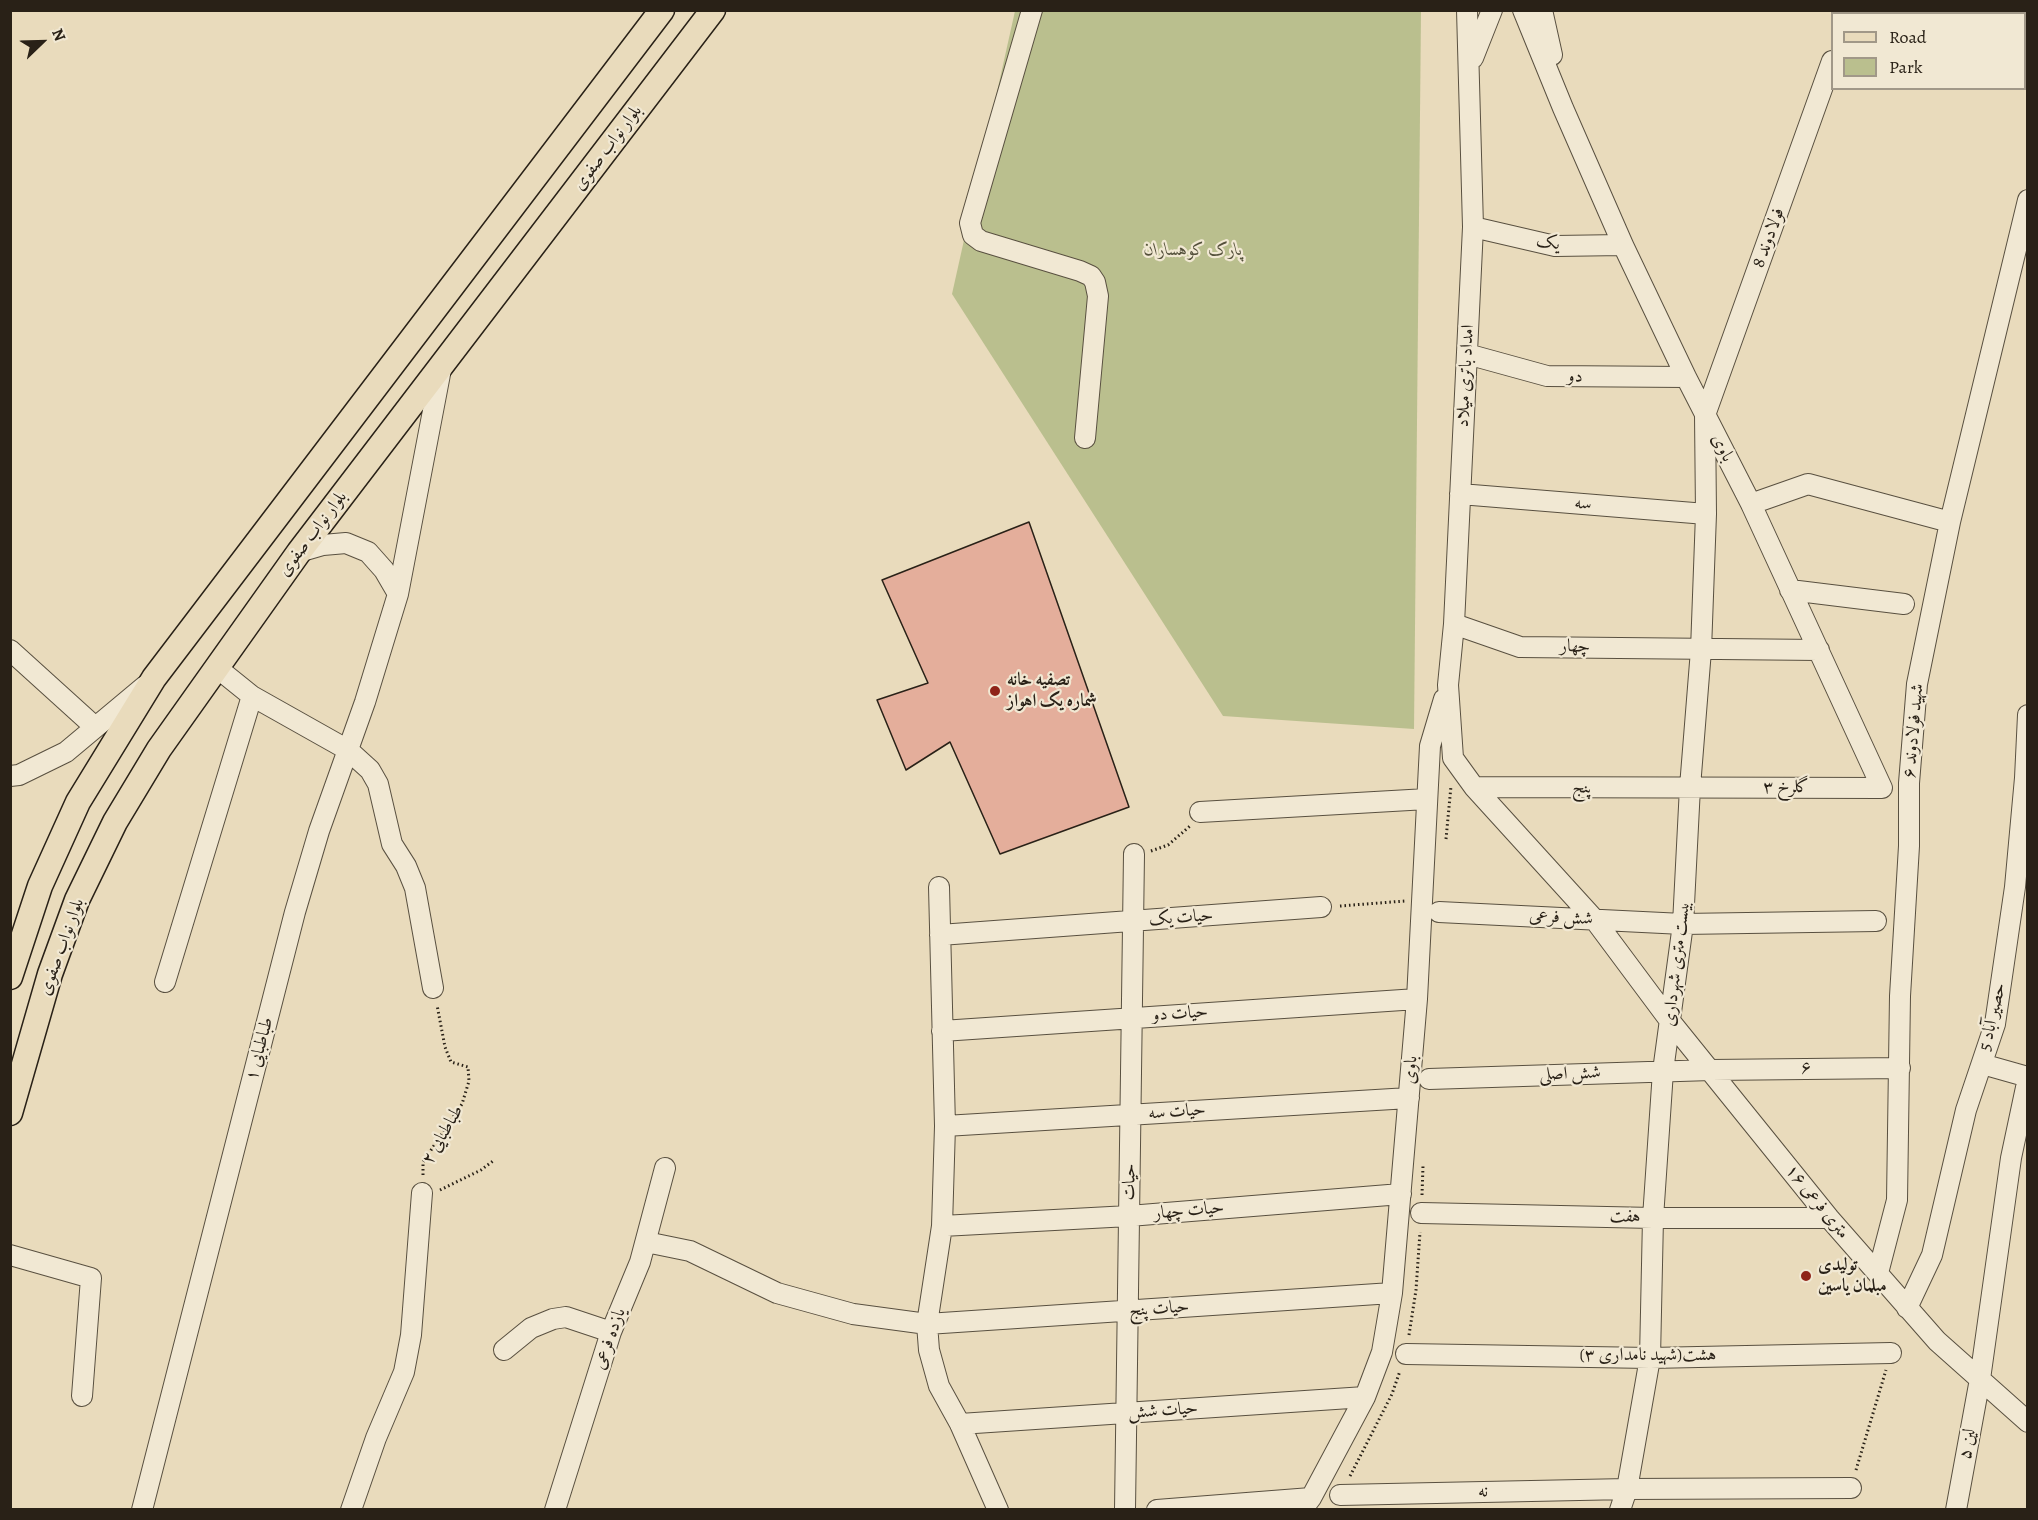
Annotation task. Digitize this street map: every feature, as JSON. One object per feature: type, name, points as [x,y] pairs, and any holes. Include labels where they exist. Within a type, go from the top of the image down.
[{"type":"main road","points":[[10,977],[14,944],[78,802],[153,678],[662,10]]},
{"type":"main road","name":"بلوار نواب صفوی","points":[[10,1113],[50,975],[77,900],[120,813],[159,749],[299,552],[713,10]]},
{"type":"street","points":[[1032,10],[970,223],[973,235],[981,241],[1080,271],[1091,276],[1095,282],[1098,296],[1085,438]]},
{"type":"street","name":"امداد باتری میلاد","points":[[1448,685],[1454,624],[1473,227],[1467,10]]},
{"type":"street","name":"امداد باتری میلاد","points":[[1470,66],[1492,10]]},
{"type":"street","name":"باوی","points":[[1523,10],[1623,244],[1686,377],[1751,504],[1882,788]]},
{"type":"street","name":"باوی","points":[[1542,10],[1563,108]]},
{"type":"street","name":"فولادوند 8","points":[[1705,415],[1831,67]]},
{"type":"street","name":"شهید فولادوند ۶","points":[[1878,1273],[1897,1200],[1900,996],[1909,846],[1909,783],[1917,684],[1950,522],[2028,200]]},
{"type":"street","name":"یک","points":[[1473,227],[1555,246],[1623,244]]},
{"type":"street","name":"دو","points":[[1467,354],[1546,376],[1686,377]]},
{"type":"street","name":"طباطبایی ۱","points":[[141,1509],[295,912],[319,831],[365,702],[398,594],[441,369]]},
{"type":"street","name":"بیست متری شهرداری","points":[[1620,1509],[1627,1489],[1650,1358],[1653,1218],[1663,1071],[1683,924],[1690,787],[1701,650],[1706,514],[1705,415]]},
{"type":"street","points":[[1751,504],[1808,484],[1950,522]]},
{"type":"street","name":"سه","points":[[1461,494],[1706,514]]},
{"type":"street","points":[[299,552],[323,545],[346,543],[368,552],[384,570],[398,594]]},
{"type":"street","points":[[1790,590],[1905,604]]},
{"type":"street","name":"چهار","points":[[1454,624],[1520,647],[1820,650]]},
{"type":"street","points":[[10,650],[96,727]]},
{"type":"street","points":[[216,668],[252,696],[348,750],[370,770],[378,784],[392,844],[416,888],[433,988]]},
{"type":"street","points":[[10,776],[20,775],[66,752],[153,678]]},
{"type":"street","name":"باوی","points":[[1307,1504],[1365,1397],[1382,1352],[1392,1293],[1417,999],[1430,746],[1448,685]]},
{"type":"street","name":"۱۶ متری فرعی","points":[[1448,685],[1453,758],[1474,787],[1594,919],[1670,1021],[1829,1218],[1907,1308],[1937,1341],[2028,1422]]},
{"type":"street","points":[[165,982],[252,696]]},
{"type":"street","name":"حصیر آباد 5","points":[[1907,1308],[1932,1255],[1966,1110],[1995,1024],[2014,887],[2025,778],[2025,730],[2028,715]]},
{"type":"street","name":"پنج","points":[[1474,787],[1690,787]]},
{"type":"street","name":"گلرخ ۳","points":[[1690,787],[1882,788]]},
{"type":"street","points":[[1200,812],[1427,800]]},
{"type":"street","name":"حیات","points":[[1125,1509],[1134,854]]},
{"type":"street","points":[[939,888],[945,1126],[942,1226],[927,1324],[929,1350],[939,1386],[960,1424],[998,1509]]},
{"type":"street","name":"حیات یک","points":[[940,935],[1320,907]]},
{"type":"street","name":"شش فرعی","points":[[1439,912],[1683,924],[1876,921]]},
{"type":"street","name":"حیات دو","points":[[942,1031],[1417,999]]},
{"type":"street","points":[[1982,1064],[2028,1078]]},
{"type":"street","name":"۶","points":[[1711,1070],[1900,1068]]},
{"type":"street","name":"شش اصلی","points":[[1429,1079],[1711,1070]]},
{"type":"street","name":"لین ۵","points":[[1956,1509],[1980,1379],[2011,1158],[2028,1078]]},
{"type":"street","name":"حیات سه","points":[[945,1126],[1409,1098]]},
{"type":"street","name":"یازده فرعی","points":[[555,1509],[611,1332],[640,1262],[665,1168]]},
{"type":"street","points":[[351,1509],[376,1438],[404,1372],[411,1335],[422,1193]]},
{"type":"street","name":"حیات چهار","points":[[942,1226],[1129,1216],[1401,1194]]},
{"type":"street","name":"هفت","points":[[1421,1213],[1653,1218],[1829,1218]]},
{"type":"street","name":"حیات پنج","points":[[646,1242],[690,1251],[777,1293],[853,1314],[927,1324],[1392,1293]]},
{"type":"street","points":[[10,1255],[91,1278],[82,1396]]},
{"type":"street","points":[[504,1350],[531,1328],[553,1319],[566,1317],[611,1332]]},
{"type":"street","name":"هشت(شهید نامداری ۳)","points":[[1406,1353],[1650,1358],[1891,1353]]},
{"type":"street","name":"حیات شش","points":[[960,1424],[1365,1397]]},
{"type":"street","name":"نه","points":[[1340,1495],[1627,1489],[1851,1488]]},
{"type":"street","points":[[1157,1509],[1307,1504]]},
{"type":"path","points":[[1134,854],[1157,850],[1168,845],[1186,831],[1200,812]]},
{"type":"path","points":[[1320,907],[1422,899]]},
{"type":"path","name":"طباطبایی ۲","points":[[422,1193],[423,1162],[462,1104],[470,1081],[468,1067],[452,1062],[445,1047],[433,988]]},
{"type":"path","points":[[422,1193],[443,1189],[494,1161]]},
{"type":"path","points":[[1851,1488],[1891,1353]]},
{"type":"green space","name":"پارک کوهساران","points":[[1015,11],[1421,11],[1414,729],[1223,716],[952,294]]},
{"type":"building","name":"تصفیه خانه شماره یک اهواز","points":[[1029,522],[1129,807],[1000,854],[950,742],[906,770],[877,700],[928,683],[882,580]]},
{"type":"place","name":"تصفیه خانه شماره یک اهواز","points":[[995,691]]},
{"type":"place","name":"تولیدی مبلمان یاسین","points":[[1806,1276]]}]
